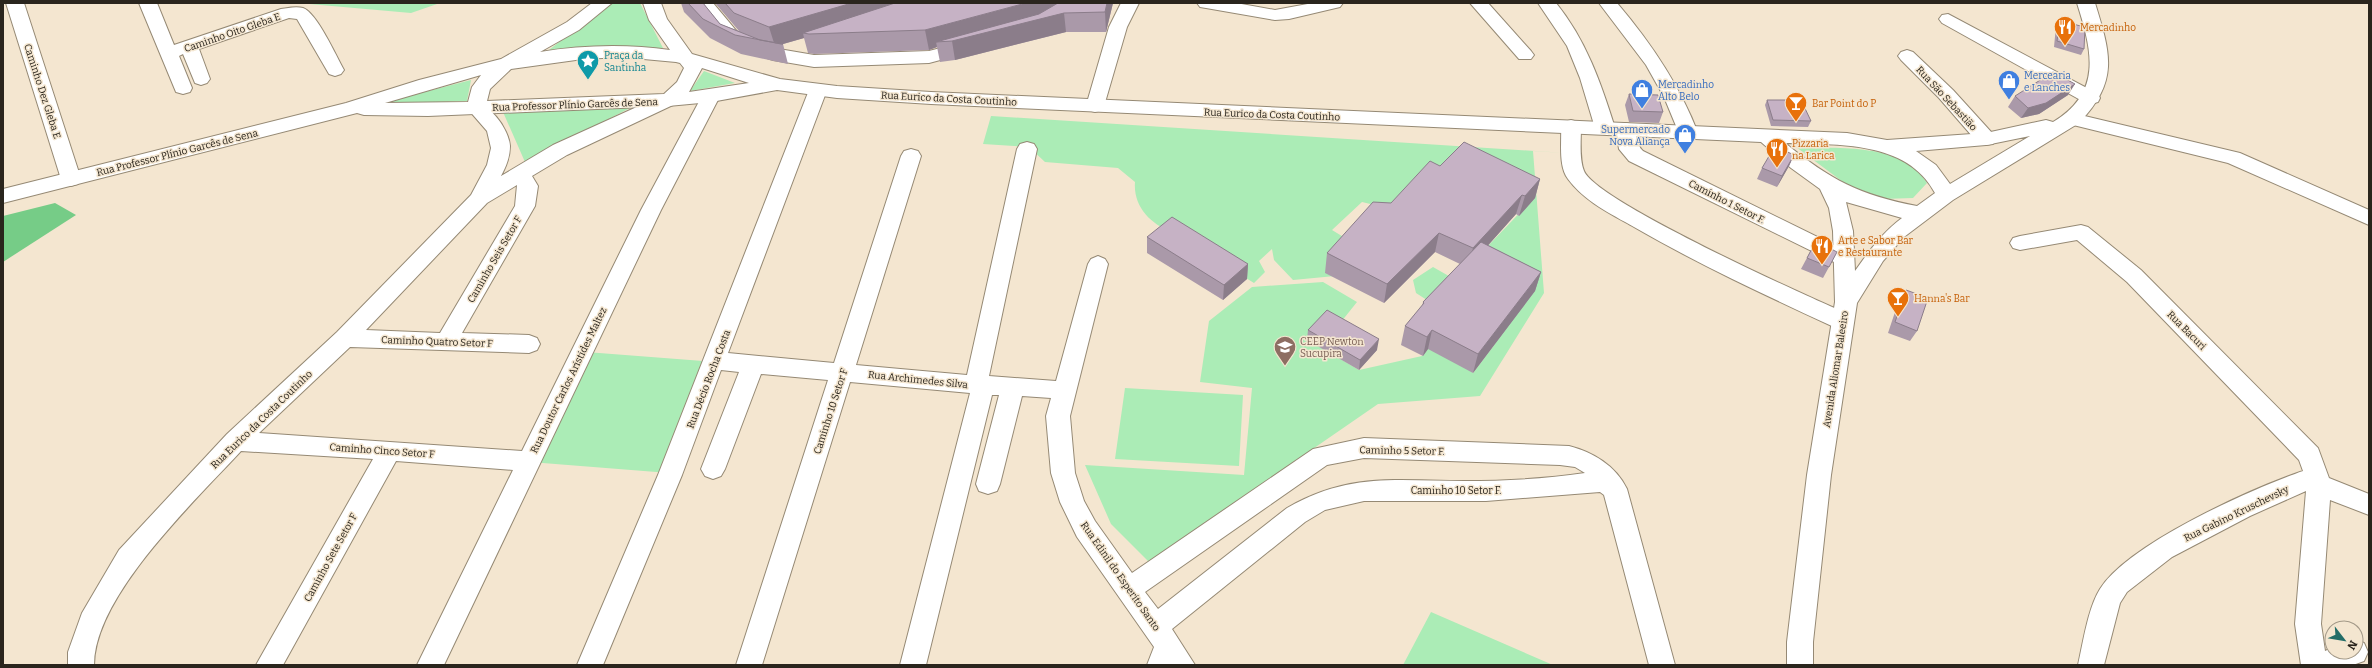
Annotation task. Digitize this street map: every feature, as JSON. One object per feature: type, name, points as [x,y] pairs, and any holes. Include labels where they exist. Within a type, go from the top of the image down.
[{"type":"street","name":"Caminho Dez Gleba E","points":[[15,3],[71,179]]},
{"type":"street","points":[[148,3],[183,88]]},
{"type":"street","name":"Rua Professor Plínio Garcês de Sena","points":[[476,108],[481,87],[491,76],[506,64],[573,26],[603,3]]},
{"type":"street","name":"Rua Professor Plínio Garcês de Sena","points":[[351,108],[428,110],[668,100],[682,90],[690,79],[693,68],[658,20],[652,3]]},
{"type":"street","points":[[704,3],[733,38],[773,54],[814,61],[929,57],[982,43]]},
{"type":"street","points":[[1096,106],[1118,27],[1130,3]]},
{"type":"street","points":[[1206,3],[1275,15],[1289,14],[1334,3]]},
{"type":"street","points":[[1479,3],[1525,55]]},
{"type":"street","points":[[1547,3],[1570,33],[1588,76],[1605,128]]},
{"type":"street","points":[[1608,3],[1641,43],[1668,83],[1688,133]]},
{"type":"street","name":"Avenida Aliomar Baleeiro","points":[[1800,665],[1800,642],[1819,475],[1844,311],[1887,242],[1920,214],[1946,195],[2072,119],[2085,107],[2095,93],[2100,71],[2099,50],[2086,3]]},
{"type":"street","name":"Caminho Oito Gleba E","points":[[169,53],[287,13],[297,12],[304,16],[335,70]]},
{"type":"street","points":[[1948,19],[2091,98]]},
{"type":"street","points":[[773,54],[809,45]]},
{"type":"street","points":[[189,46],[201,79]]},
{"type":"street","name":"Rua Professor Plínio Garcês de Sena","points":[[3,196],[351,108],[424,85],[506,64],[557,55],[616,53],[660,54],[687,58]]},
{"type":"street","name":"Rua São Sebastião","points":[[1907,56],[1946,94],[1986,140]]},
{"type":"street","name":"Rua Eurico da Costa Coutinho","points":[[687,58],[779,85],[818,90],[1096,106],[1571,126],[1766,137],[1847,139],[1886,146],[1911,156],[1936,175],[1946,195]]},
{"type":"street","name":"Rua Eurico da Costa Coutinho","points":[[80,665],[81,652],[95,612],[128,558],[235,441],[345,338],[480,198],[560,150],[668,100],[711,96],[779,85]]},
{"type":"street","name":"Rua Décio Rocha Costa","points":[[590,665],[670,475],[818,90]]},
{"type":"street","name":"Rua Doutor Carlos Aristides Maltez","points":[[430,665],[651,210],[711,96]]},
{"type":"street","name":"Rua Eurico da Costa Coutinho","points":[[476,108],[496,131],[501,143],[500,160],[480,198]]},
{"type":"street","points":[[1886,146],[1986,140],[2072,119],[2233,158],[2258,168],[2342,208],[2369,218]]},
{"type":"street","points":[[1571,126],[1575,174],[1582,184],[1594,194],[1627,214],[1790,298],[1844,311],[1845,259],[1839,208],[1828,184]]},
{"type":"street","name":"Caminho 1 Setor F.","points":[[1626,129],[1629,149],[1636,156],[1845,259]]},
{"type":"street","points":[[1766,137],[1828,184],[1861,200],[1920,214]]},
{"type":"street","name":"Rua Archimedes Silva","points":[[913,665],[979,385],[1027,149]]},
{"type":"street","name":"Caminho 10 Setor F","points":[[749,665],[911,156]]},
{"type":"street","name":"Caminho Seis Setor F","points":[[446,342],[525,206],[528,186],[520,173]]},
{"type":"street","name":"Rua Bacuri","points":[[2020,243],[2081,232],[2134,276],[2310,455],[2319,486]]},
{"type":"street","name":"Rua Edinil do Esperito Santo","points":[[1098,264],[1063,390],[1058,416],[1063,473],[1072,502],[1086,529],[1129,589],[1167,650]]},
{"type":"street","name":"Caminho Quatro Setor F","points":[[345,338],[529,344]]},
{"type":"street","name":"Rua Archimedes Silva","points":[[714,361],[979,385]]},
{"type":"street","points":[[713,469],[753,365]]},
{"type":"street","points":[[979,385],[1063,390]]},
{"type":"street","points":[[988,484],[1013,387]]},
{"type":"street","name":"Caminho Cinco Setor F","points":[[235,441],[390,450],[528,461]]},
{"type":"street","name":"Caminho 5 Setor F.","points":[[1129,589],[1321,456],[1340,451],[1364,448],[1560,455],[1584,458],[1592,463],[1609,484]]},
{"type":"street","name":"Caminho Sete Setor F","points":[[269,665],[390,450]]},
{"type":"street","name":"Rua Gabino Kruschevsky","points":[[2091,665],[2108,599],[2123,580],[2163,549],[2265,497],[2307,480],[2369,505]]},
{"type":"street","name":"Caminho 10 Setor F.","points":[[1167,650],[1296,514],[1309,505],[1327,498],[1347,492],[1392,490],[1484,491],[1556,487],[1598,482],[1609,484]]},
{"type":"street","points":[[1609,484],[1615,489],[1662,665]]},
{"type":"street","points":[[2314,665],[2308,624],[2319,486]]},
{"type":"street","points":[[2320,665],[2333,660]]},
{"type":"green space","points":[[298,3],[440,3],[411,13]]},
{"type":"green space","points":[[608,3],[640,3],[663,48],[549,50]]},
{"type":"green space","points":[[704,71],[735,83],[690,91]]},
{"type":"green space","points":[[471,80],[467,101],[378,104]]},
{"type":"green space","points":[[630,108],[525,162],[503,112]]},
{"type":"green space","points":[[991,116],[1565,153],[1533,151],[1544,293],[1480,396],[1378,404],[1149,562],[1111,524],[1085,465],[1244,475],[1252,388],[1200,382],[1209,321],[1252,287],[1323,282],[1357,302],[1337,327],[1308,340],[1359,370],[1422,356],[1443,330],[1473,373],[1495,344],[1416,293],[1413,280],[1433,267],[1477,292],[1485,249],[1534,198],[1404,212],[1362,202],[1332,230],[1355,244],[1335,276],[1293,280],[1274,260],[1272,249],[1259,261],[1265,272],[1254,283],[1150,219],[1144,213],[1137,199],[1135,182],[1118,168],[1045,162],[1029,147],[983,144]]},
{"type":"green space","points":[[1796,147],[1850,148],[1886,154],[1902,160],[1916,170],[1927,183],[1913,198],[1883,199],[1855,191]]},
{"type":"green space","points":[[55,203],[76,215],[3,262],[3,216]]},
{"type":"green space","points":[[586,352],[716,362],[669,473],[530,462]]},
{"type":"green space","points":[[1125,388],[1243,395],[1239,466],[1115,459]]},
{"type":"green space","points":[[1431,612],[1553,665],[1403,665]]},
{"type":"building","points":[[688,3],[703,3],[720,24],[759,40],[735,35],[703,19]]},
{"type":"building","points":[[725,3],[852,3],[769,27],[734,13]]},
{"type":"building","points":[[895,3],[1026,3],[925,30],[803,33]]},
{"type":"building","points":[[1058,3],[1107,3],[1105,12],[1064,13],[952,41],[936,42],[1039,14]]},
{"type":"building","points":[[2060,21],[2085,27],[2084,49],[2057,41]]},
{"type":"building","points":[[2053,72],[2075,84],[2046,103],[2028,108],[2015,96]]},
{"type":"building","points":[[1629,94],[1658,95],[1663,112],[1633,111]]},
{"type":"building","points":[[1767,100],[1801,100],[1811,121],[1773,120]]},
{"type":"building","points":[[1464,142],[1540,179],[1525,196],[1522,195],[1473,248],[1439,233],[1387,284],[1327,253],[1373,202],[1391,203],[1430,161],[1440,166]]},
{"type":"building","points":[[1775,146],[1794,155],[1782,176],[1762,168]]},
{"type":"building","points":[[1172,217],[1248,264],[1224,285],[1147,237]]},
{"type":"building","points":[[1816,241],[1837,252],[1829,267],[1807,258]]},
{"type":"building","points":[[1481,242],[1541,272],[1478,354],[1432,330],[1427,337],[1405,326],[1424,303],[1423,302]]},
{"type":"building","points":[[1906,290],[1928,298],[1917,331],[1895,322]]},
{"type":"building","points":[[1327,310],[1379,339],[1360,360],[1308,330]]},
{"type":"place","name":"Mercadinho","points":[[2065,46]]},
{"type":"place","name":"Praça da Santinha","points":[[588,80]]},
{"type":"place","name":"Mercearia e Lanches","points":[[2009,100]]},
{"type":"place","name":"Mercadinho Alto Belo","points":[[1642,110]]},
{"type":"place","name":"Bar Point do P","points":[[1796,122]]},
{"type":"place","name":"Supermercado Nova Aliança","points":[[1685,154]]},
{"type":"place","name":"Pizzaria na Larica","points":[[1777,168]]},
{"type":"place","name":"Arte e Sabor Bar e Restaurante","points":[[1822,266]]},
{"type":"place","name":"Hanna's Bar","points":[[1898,318]]},
{"type":"place","name":"CEEP Newton Sucupira","points":[[1285,366]]}]
